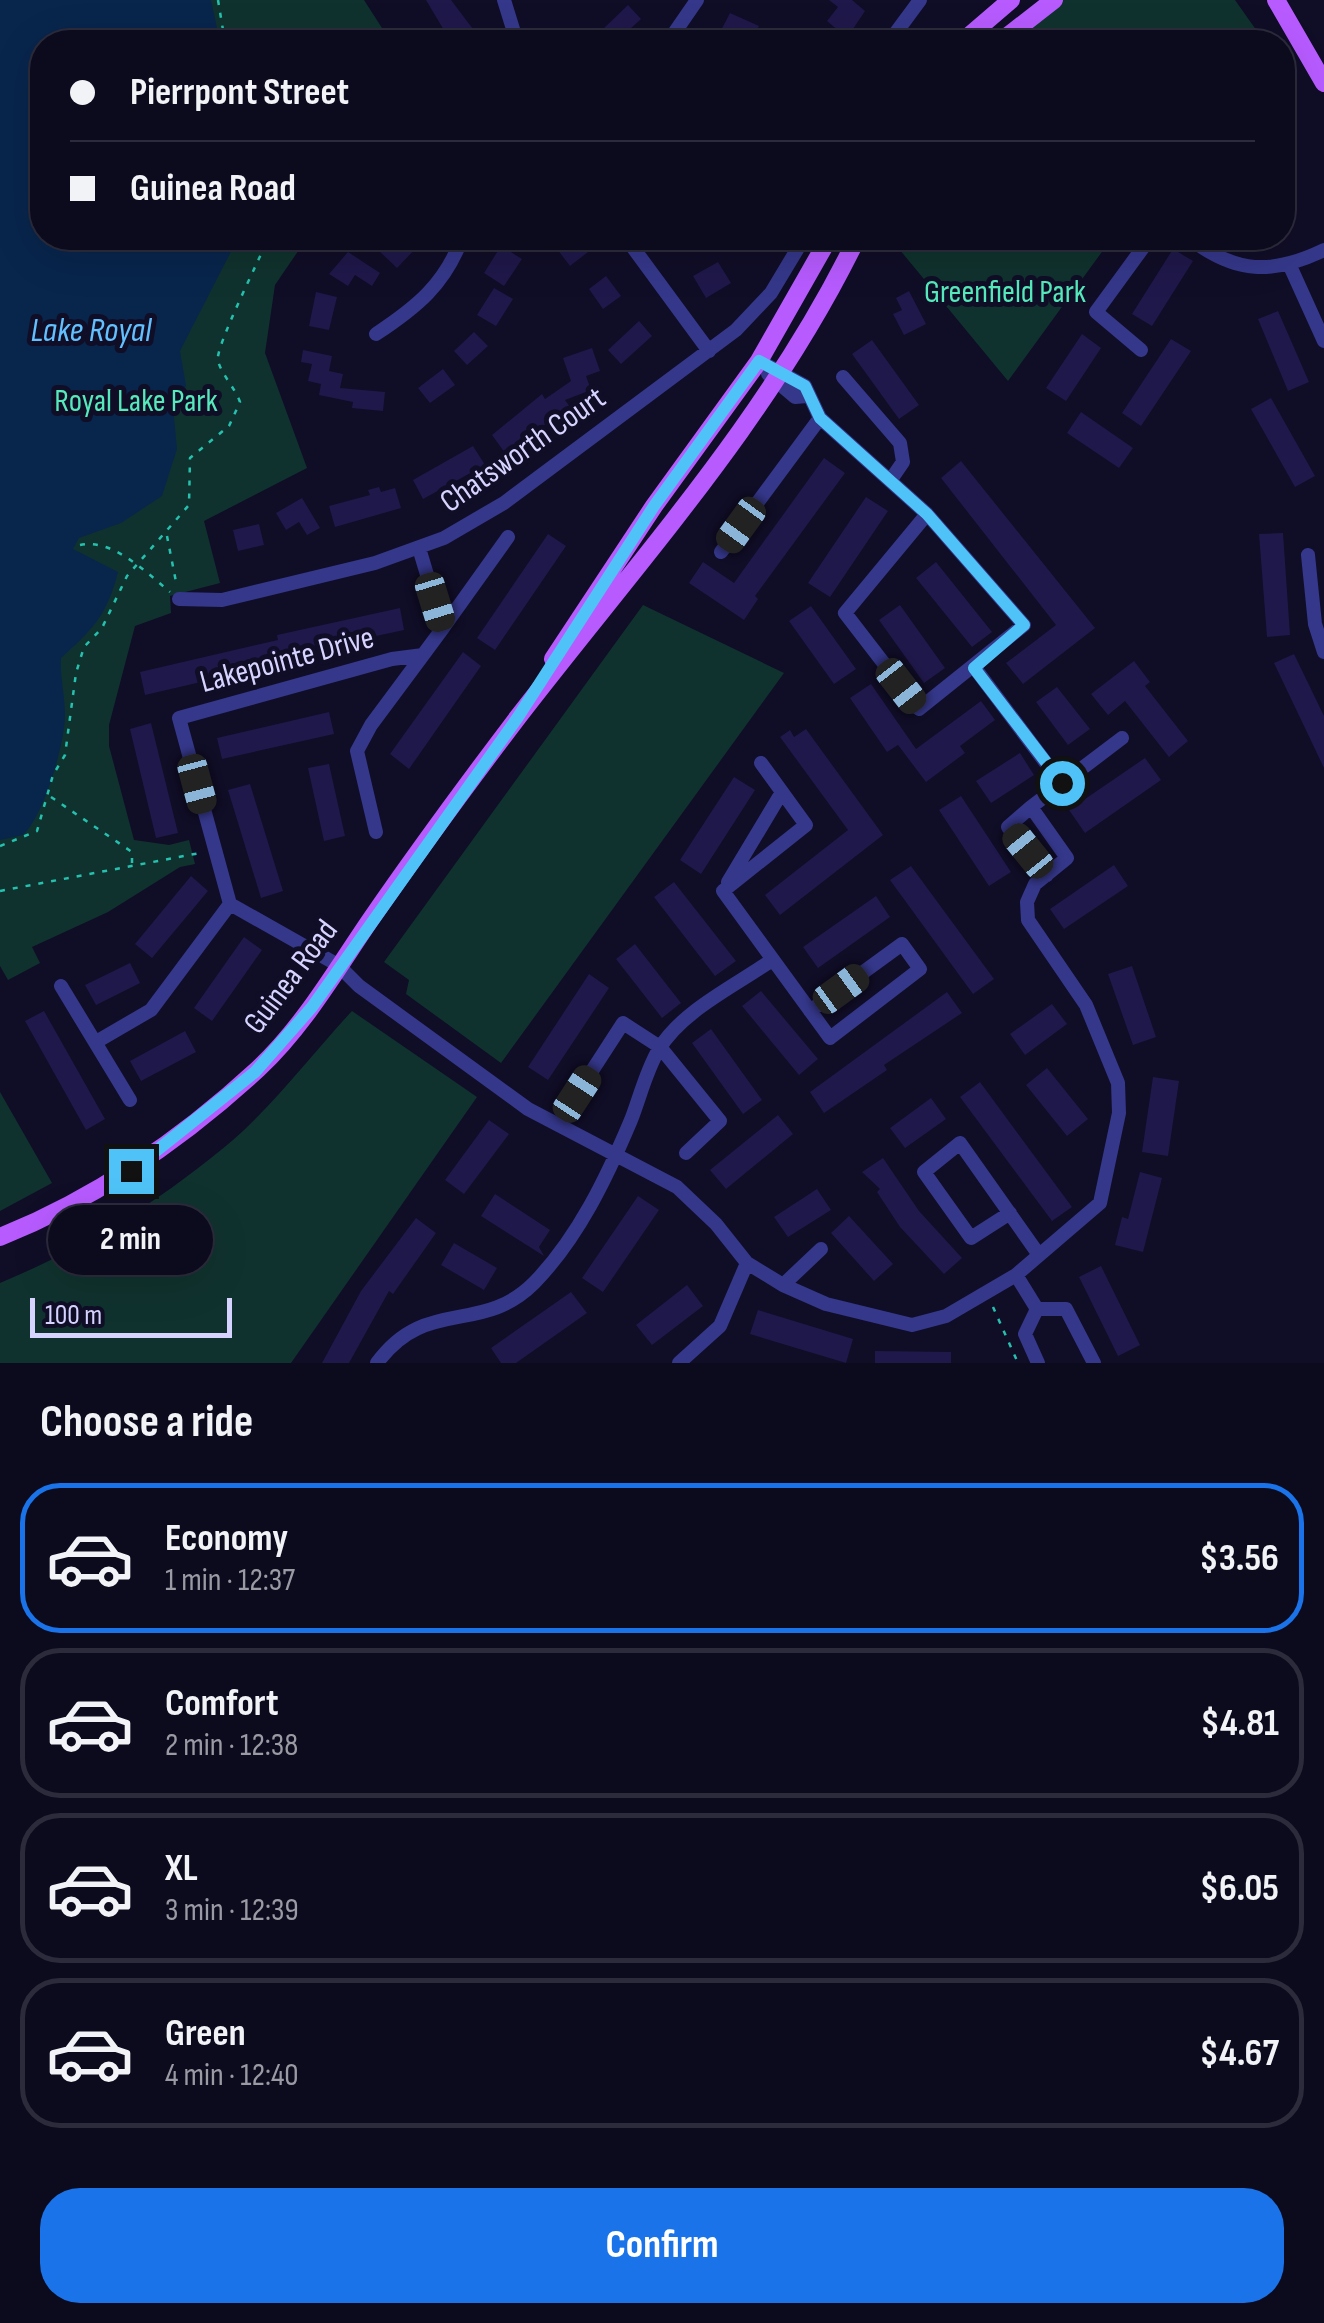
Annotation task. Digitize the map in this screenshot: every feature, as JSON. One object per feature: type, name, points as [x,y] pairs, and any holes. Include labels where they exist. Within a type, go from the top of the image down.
[{"type":"main road","points":[[976,30],[1011,0]]},
{"type":"main road","points":[[1015,30],[1054,0]]},
{"type":"main road","points":[[1276,0],[1293,30]]},
{"type":"main road","points":[[1295,33],[1324,83]]},
{"type":"main road","name":"Guinea Road","points":[[0,1237],[84,1200],[179,1136],[277,1050],[518,717],[654,506],[759,361],[822,250]]},
{"type":"main road","name":"Guinea Road","points":[[518,717],[617,598],[779,378],[824,306],[852,250]]},
{"type":"street","points":[[504,0],[513,30]]},
{"type":"street","points":[[676,30],[697,0]]},
{"type":"street","points":[[898,30],[920,0]]},
{"type":"street","points":[[376,334],[429,295],[457,250]]},
{"type":"street","points":[[635,250],[709,351],[764,302],[796,250]]},
{"type":"street","points":[[1141,250],[1096,312],[1141,350]]},
{"type":"street","points":[[1205,250],[1238,266],[1290,266],[1324,250]]},
{"type":"street","points":[[1290,266],[1324,342]]},
{"type":"street","name":"Chatsworth Court","points":[[179,599],[222,600],[419,548],[504,503],[709,351]]},
{"type":"street","points":[[759,361],[795,397],[807,396],[820,418],[927,514],[1024,625],[919,710],[845,613],[927,514]]},
{"type":"street","points":[[844,377],[900,443],[903,462],[890,481]]},
{"type":"street","points":[[722,552],[820,418]]},
{"type":"street","name":"Lakepointe Drive","points":[[376,832],[357,751],[370,725],[508,537]]},
{"type":"street","points":[[419,548],[443,628]]},
{"type":"street","points":[[1308,555],[1315,624],[1324,652]]},
{"type":"street","name":"Lakepointe Drive","points":[[230,904],[179,718],[392,659],[423,655]]},
{"type":"street","points":[[974,668],[1062,783]]},
{"type":"street","points":[[1047,875],[1008,827],[1122,738]]},
{"type":"street","points":[[723,891],[806,825],[761,763]]},
{"type":"street","points":[[723,891],[782,792]]},
{"type":"street","points":[[96,1042],[151,1010],[230,904],[338,965],[359,986],[512,1098],[677,1187],[716,1224],[746,1263],[782,1285],[826,1304],[912,1325],[946,1316],[1016,1274],[1075,1229],[1100,1203],[1119,1113],[1118,1083],[1086,1004],[1028,920],[1026,902],[1034,884],[1067,858],[1031,808]]},
{"type":"street","points":[[723,891],[772,960],[830,1038],[920,969],[902,944],[810,1011]]},
{"type":"street","points":[[377,1363],[390,1345],[425,1321],[474,1316],[509,1303],[534,1283],[583,1220],[660,1047],[686,1019],[772,960]]},
{"type":"street","points":[[61,986],[130,1100]]},
{"type":"street","points":[[577,1094],[623,1023],[660,1047],[720,1121],[686,1153]]},
{"type":"street","points":[[1010,1213],[971,1238],[924,1172],[960,1143],[1010,1213],[1039,1254]]},
{"type":"street","points":[[782,1285],[796,1268],[821,1250]]},
{"type":"street","points":[[679,1363],[720,1326],[746,1263]]},
{"type":"street","points":[[1016,1274],[1037,1309]]},
{"type":"street","points":[[1037,1309],[1025,1334],[1038,1363]]},
{"type":"street","points":[[1037,1309],[1066,1309],[1094,1363]]},
{"type":"path","points":[[218,0],[223,30]]},
{"type":"path","points":[[0,846],[37,831],[54,775],[65,755],[80,656],[102,628],[120,586],[189,505],[190,458],[222,434],[240,409],[238,396],[218,366],[218,347],[244,300],[263,250]]},
{"type":"path","points":[[166,533],[179,599]]},
{"type":"path","points":[[80,545],[94,542],[110,548],[179,599]]},
{"type":"path","points":[[50,796],[132,852],[132,865]]},
{"type":"path","points":[[0,892],[215,850]]},
{"type":"path","points":[[987,1292],[1018,1363]]},
{"type":"green space","name":"Royal Lake Park","points":[[0,0],[364,0],[383,30],[30,30],[30,250],[299,250],[275,285],[265,353],[307,468],[204,521],[220,583],[170,596],[171,613],[135,626],[109,725],[109,746],[134,840],[169,845],[189,840],[195,864],[180,867],[108,912],[32,947],[40,963],[8,980],[0,966]]},
{"type":"green space","points":[[1059,0],[1235,0],[1256,30],[1022,30]]},
{"type":"green space","name":"Greenfield Park","points":[[900,250],[1103,250],[1008,381]]},
{"type":"green space","points":[[643,605],[784,673],[501,1063],[406,994],[409,980],[384,962]]},
{"type":"green space","points":[[352,1011],[477,1097],[291,1363],[0,1363],[0,1283],[93,1238],[206,1162],[264,1110]]},
{"type":"green space","points":[[0,1092],[52,1183],[0,1211]]},
{"type":"water","name":"Lake Royal","points":[[0,0],[211,0],[217,30],[30,30],[30,250],[232,250],[180,351],[186,386],[173,407],[177,449],[162,496],[121,523],[79,538],[73,549],[118,572],[97,621],[61,658],[64,727],[46,796],[23,835],[0,840]]},
{"type":"building","points":[[426,0],[451,0],[474,30],[444,30]]},
{"type":"building","points":[[829,0],[852,0],[865,11],[852,30],[838,30],[827,21],[838,7]]},
{"type":"building","points":[[628,5],[641,19],[629,30],[603,29]]},
{"type":"building","points":[[730,13],[759,26],[757,30],[721,30]]},
{"type":"building","points":[[378,250],[414,250],[397,268]]},
{"type":"building","points":[[498,250],[507,250],[522,259],[504,286],[484,273]]},
{"type":"building","points":[[558,250],[586,250],[588,252],[570,266]]},
{"type":"building","points":[[1172,250],[1193,261],[1152,326],[1132,314]]},
{"type":"building","points":[[348,252],[380,273],[372,286],[355,275],[348,286],[329,274]]},
{"type":"building","points":[[718,262],[731,283],[706,298],[693,276]]},
{"type":"building","points":[[606,276],[621,296],[603,309],[589,289]]},
{"type":"building","points":[[494,288],[513,299],[496,326],[477,315]]},
{"type":"building","points":[[909,291],[926,324],[904,335],[893,314],[902,310],[896,298]]},
{"type":"building","points":[[316,292],[337,297],[329,330],[309,326]]},
{"type":"building","points":[[1278,311],[1309,382],[1288,391],[1258,319]]},
{"type":"building","points":[[639,321],[652,336],[621,364],[608,350]]},
{"type":"building","points":[[474,332],[488,346],[467,365],[454,351]]},
{"type":"building","points":[[1082,334],[1101,348],[1066,401],[1046,388]]},
{"type":"building","points":[[1171,339],[1191,351],[1141,426],[1122,413]]},
{"type":"building","points":[[872,340],[919,405],[899,419],[852,354]]},
{"type":"building","points":[[592,348],[600,371],[586,376],[591,390],[565,400],[570,407],[505,453],[492,435],[542,394],[545,399],[571,381],[563,358]]},
{"type":"building","points":[[303,350],[332,356],[329,371],[343,374],[340,388],[385,392],[383,411],[352,408],[353,402],[319,395],[321,384],[308,381],[312,364],[301,362]]},
{"type":"building","points":[[443,369],[455,385],[430,403],[418,388]]},
{"type":"building","points":[[1271,398],[1315,476],[1295,487],[1251,409]]},
{"type":"building","points":[[1081,412],[1133,448],[1119,468],[1067,433]]},
{"type":"building","points":[[473,446],[485,465],[423,499],[413,480]]},
{"type":"building","points":[[824,458],[845,473],[755,596],[758,599],[744,620],[689,583],[703,562],[734,583]]},
{"type":"building","points":[[961,461],[1095,628],[1023,684],[1006,663],[1056,625],[941,478]]},
{"type":"building","points":[[379,487],[381,492],[395,488],[401,508],[335,527],[329,506],[370,495],[368,490]]},
{"type":"building","points":[[866,497],[888,511],[830,597],[808,583]]},
{"type":"building","points":[[302,498],[320,528],[307,535],[299,522],[286,530],[276,513]]},
{"type":"building","points":[[259,524],[264,545],[238,551],[233,530]]},
{"type":"building","points":[[1283,533],[1290,635],[1267,637],[1259,534]]},
{"type":"building","points":[[548,534],[566,546],[495,650],[477,638]]},
{"type":"building","points":[[936,562],[992,632],[972,647],[916,578]]},
{"type":"building","points":[[900,605],[945,668],[924,683],[879,620]]},
{"type":"building","points":[[811,606],[856,669],[834,684],[789,621]]},
{"type":"building","points":[[400,608],[404,630],[264,660],[266,667],[145,695],[140,672],[278,640],[277,635]]},
{"type":"building","points":[[463,652],[481,666],[409,769],[390,754]]},
{"type":"building","points":[[1294,654],[1324,716],[1324,768],[1274,663]]},
{"type":"building","points":[[1134,661],[1150,682],[1145,686],[1188,741],[1169,757],[1125,701],[1108,715],[1091,694]]},
{"type":"building","points":[[871,684],[916,749],[981,701],[995,720],[960,746],[965,753],[926,782],[898,745],[887,752],[850,698]]},
{"type":"building","points":[[1057,687],[1090,729],[1068,745],[1036,702]]},
{"type":"building","points":[[329,712],[334,734],[222,759],[217,738]]},
{"type":"building","points":[[151,723],[178,833],[156,838],[130,729]]},
{"type":"building","points":[[806,729],[883,835],[780,915],[765,895],[848,830],[780,737],[790,730],[794,737]]},
{"type":"building","points":[[1020,753],[1034,775],[991,803],[976,781]]},
{"type":"building","points":[[1145,758],[1161,780],[1085,833],[1069,810]]},
{"type":"building","points":[[329,764],[345,836],[324,841],[308,768]]},
{"type":"building","points":[[734,777],[755,790],[701,874],[680,860]]},
{"type":"building","points":[[250,784],[283,891],[261,898],[228,790]]},
{"type":"building","points":[[961,796],[1011,872],[989,886],[939,810]]},
{"type":"building","points":[[1114,865],[1128,886],[1064,929],[1050,909]]},
{"type":"building","points":[[911,866],[994,979],[973,994],[890,880]]},
{"type":"building","points":[[191,876],[208,891],[152,958],[135,944]]},
{"type":"building","points":[[674,882],[736,961],[715,976],[654,897]]},
{"type":"building","points":[[876,896],[890,917],[818,968],[803,947]]},
{"type":"building","points":[[244,937],[262,950],[212,1021],[194,1008]]},
{"type":"building","points":[[635,944],[681,1003],[662,1018],[616,959]]},
{"type":"building","points":[[130,963],[140,983],[96,1005],[85,985]]},
{"type":"building","points":[[1132,966],[1156,1037],[1133,1045],[1108,974]]},
{"type":"building","points":[[589,974],[609,988],[548,1080],[528,1067]]},
{"type":"building","points":[[761,991],[818,1059],[799,1075],[742,1006]]},
{"type":"building","points":[[947,992],[962,1013],[884,1065],[887,1070],[824,1113],[810,1092]]},
{"type":"building","points":[[1052,1004],[1067,1024],[1025,1055],[1010,1034]]},
{"type":"building","points":[[44,1011],[105,1119],[86,1130],[25,1021]]},
{"type":"building","points":[[711,1029],[762,1100],[743,1114],[692,1043]]},
{"type":"building","points":[[185,1031],[196,1052],[141,1081],[130,1061]]},
{"type":"building","points":[[1047,1068],[1088,1119],[1067,1136],[1026,1085]]},
{"type":"building","points":[[1153,1077],[1179,1081],[1168,1156],[1142,1152]]},
{"type":"building","points":[[980,1082],[1072,1207],[1052,1221],[960,1097]]},
{"type":"building","points":[[931,1098],[946,1119],[905,1148],[890,1128]]},
{"type":"building","points":[[778,1115],[793,1134],[726,1189],[710,1170]]},
{"type":"building","points":[[489,1120],[509,1134],[464,1194],[445,1180]]},
{"type":"building","points":[[883,1158],[919,1211],[962,1258],[944,1274],[900,1227],[877,1192],[880,1189],[862,1172]]},
{"type":"building","points":[[1140,1172],[1162,1178],[1143,1252],[1115,1245],[1122,1217],[1128,1219]]},
{"type":"building","points":[[817,1189],[831,1210],[788,1237],[774,1217]]},
{"type":"building","points":[[495,1194],[550,1230],[539,1247],[544,1256],[481,1216]]},
{"type":"building","points":[[638,1196],[659,1210],[603,1292],[582,1278]]},
{"type":"building","points":[[849,1216],[893,1264],[874,1281],[831,1233]]},
{"type":"building","points":[[416,1218],[436,1233],[393,1294],[389,1291],[349,1363],[322,1363],[361,1291]]},
{"type":"building","points":[[454,1243],[497,1268],[484,1290],[441,1265]]},
{"type":"building","points":[[1101,1266],[1140,1345],[1118,1356],[1079,1277]]},
{"type":"building","points":[[687,1285],[703,1306],[652,1345],[636,1325]]},
{"type":"building","points":[[571,1292],[587,1313],[516,1363],[501,1363],[491,1348]]},
{"type":"building","points":[[758,1310],[853,1339],[846,1363],[750,1334]]},
{"type":"building","points":[[875,1351],[951,1352],[951,1363],[875,1363]]},
{"type":"route","points":[[131,1171],[255,1072],[312,1007],[374,914],[518,717],[654,506],[759,361],[805,386],[820,418],[927,514],[1024,625],[974,668],[1062,783]]}]
